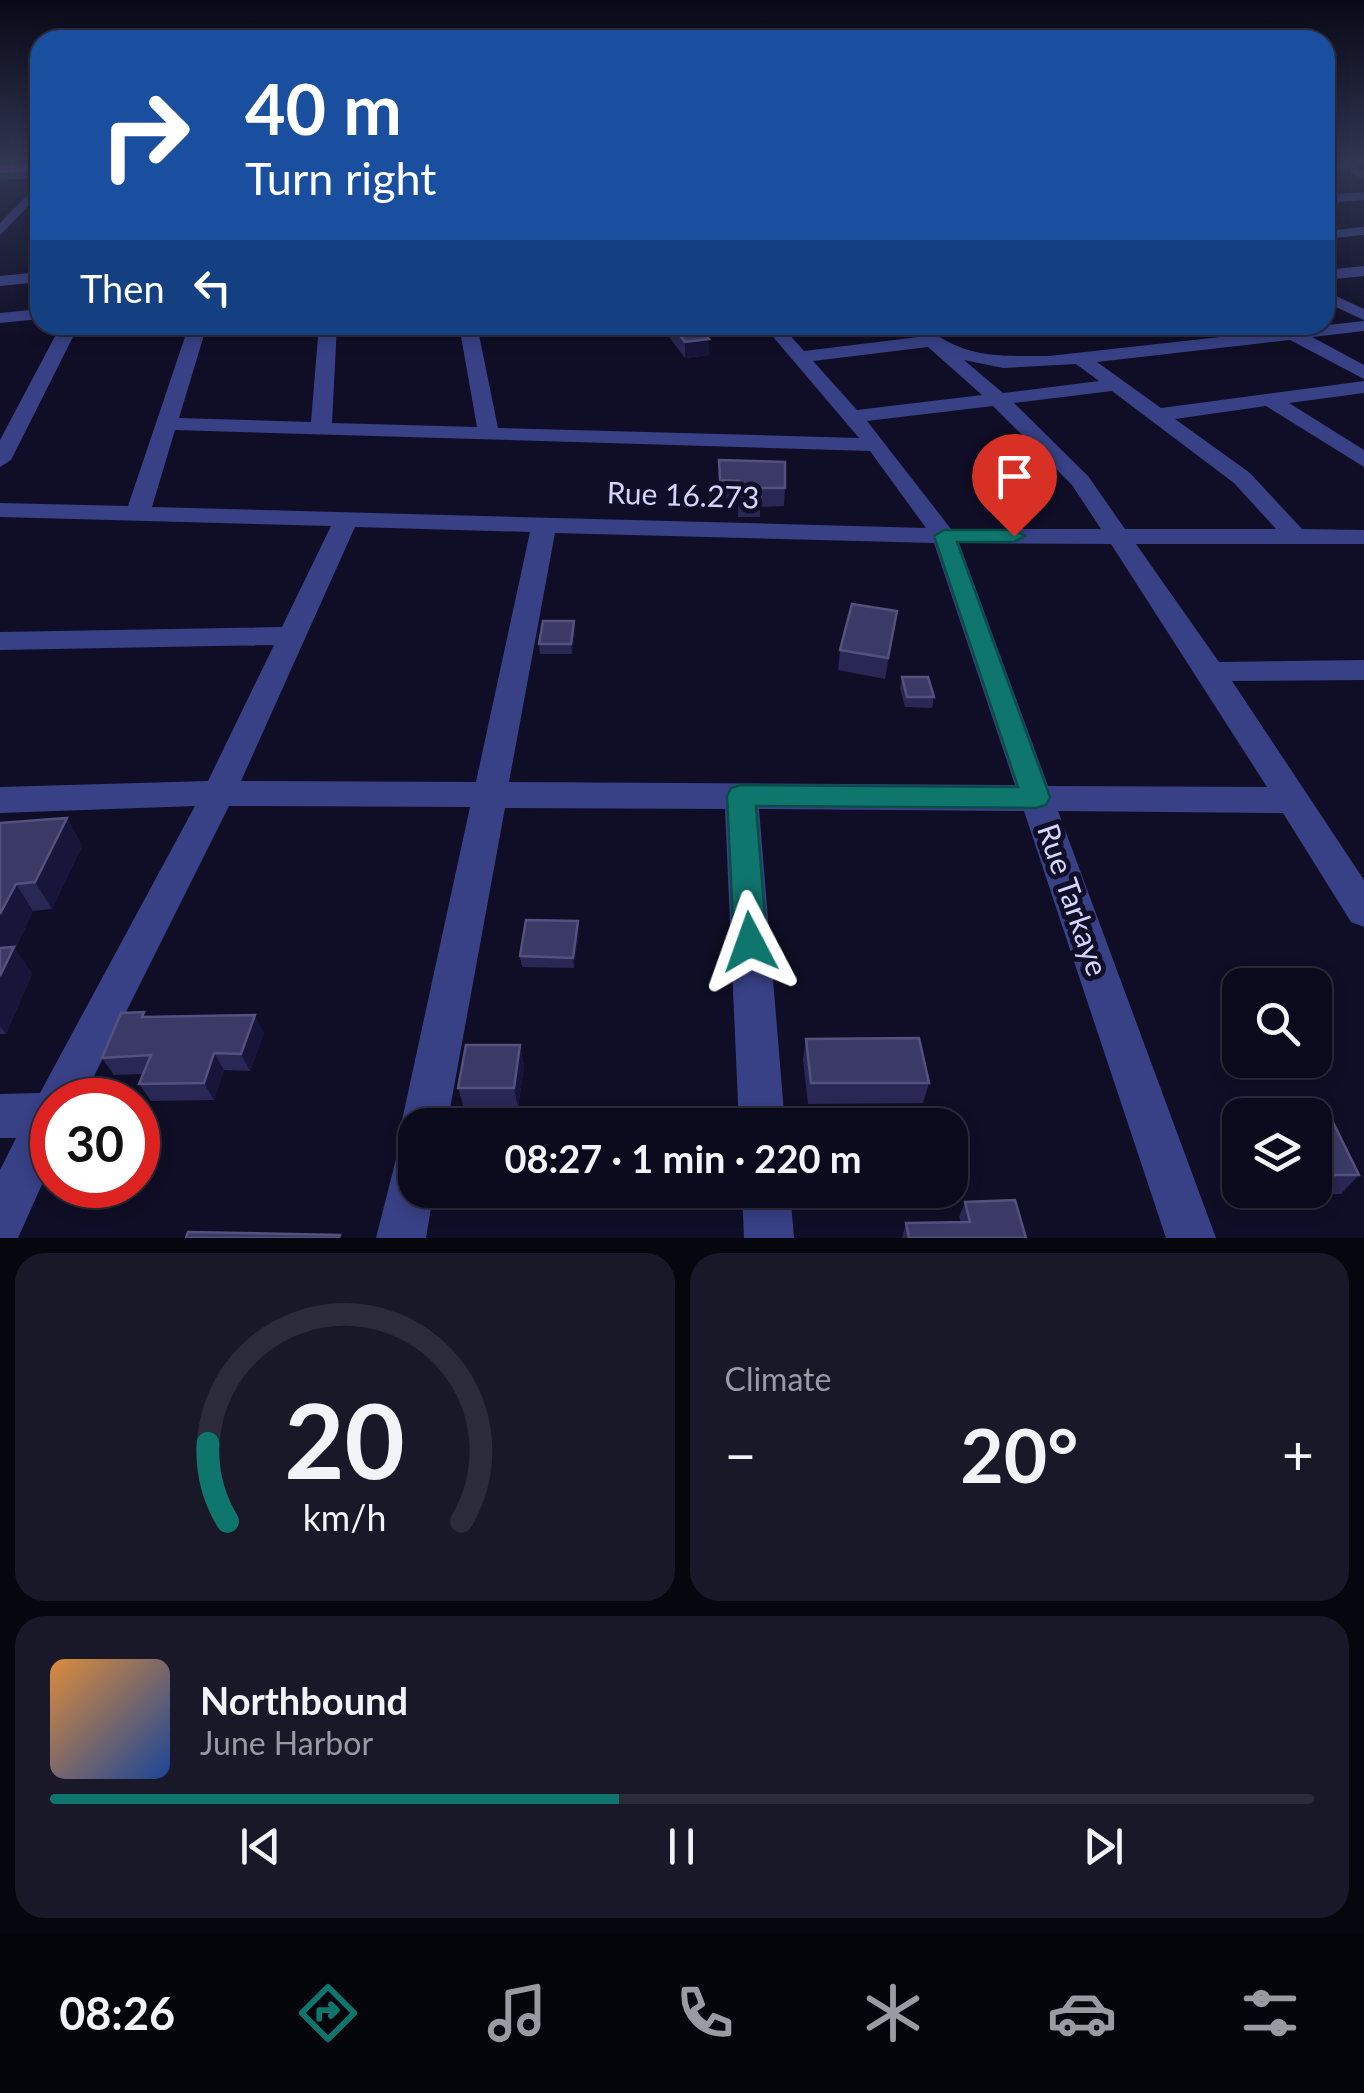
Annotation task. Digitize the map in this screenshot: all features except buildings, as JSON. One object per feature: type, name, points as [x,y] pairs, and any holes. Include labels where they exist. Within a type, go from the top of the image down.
[{"type":"street","points":[[1335,234],[1364,231]]},
{"type":"street","points":[[1335,274],[1364,271]]},
{"type":"street","points":[[0,281],[30,278]]},
{"type":"street","points":[[1335,301],[1364,314]]},
{"type":"street","points":[[0,318],[30,315]]},
{"type":"street","points":[[1335,327],[1364,326]]},
{"type":"street","points":[[0,460],[65,335]]},
{"type":"street","points":[[138,513],[195,335]]},
{"type":"street","points":[[322,429],[327,335]]},
{"type":"street","points":[[470,335],[489,434]]},
{"type":"street","name":"Rue Tarkaye","points":[[781,335],[876,445],[944,536],[1191,1238]]},
{"type":"street","points":[[929,335],[1080,481],[1210,672],[1364,911]]},
{"type":"street","points":[[799,356],[929,335],[1004,362],[1081,359],[1244,335]]},
{"type":"street","points":[[1296,335],[1364,372]]},
{"type":"street","points":[[1081,359],[1242,478],[1295,536]]},
{"type":"street","points":[[850,417],[1116,385]]},
{"type":"street","points":[[1158,415],[1364,387]]},
{"type":"street","points":[[1270,400],[1364,460]]},
{"type":"street","points":[[166,424],[876,445]]},
{"type":"street","name":"Rue 16.273","points":[[0,510],[944,536],[1364,537]]},
{"type":"street","points":[[70,1078],[220,793],[346,520]]},
{"type":"street","points":[[427,1108],[544,525]]},
{"type":"street","points":[[0,641],[292,636]]},
{"type":"street","points":[[1210,672],[1364,670]]},
{"type":"street","points":[[0,800],[220,793],[1294,800]]},
{"type":"street","points":[[741,796],[761,1108]]},
{"type":"street","points":[[0,1116],[30,1112]]},
{"type":"street","points":[[0,1222],[30,1159]]},
{"type":"street","points":[[401,1238],[407,1208]]},
{"type":"street","points":[[767,1208],[769,1238]]},
{"type":"route","points":[[750,942],[741,796],[1036,797],[944,536],[1014,536]]}]
